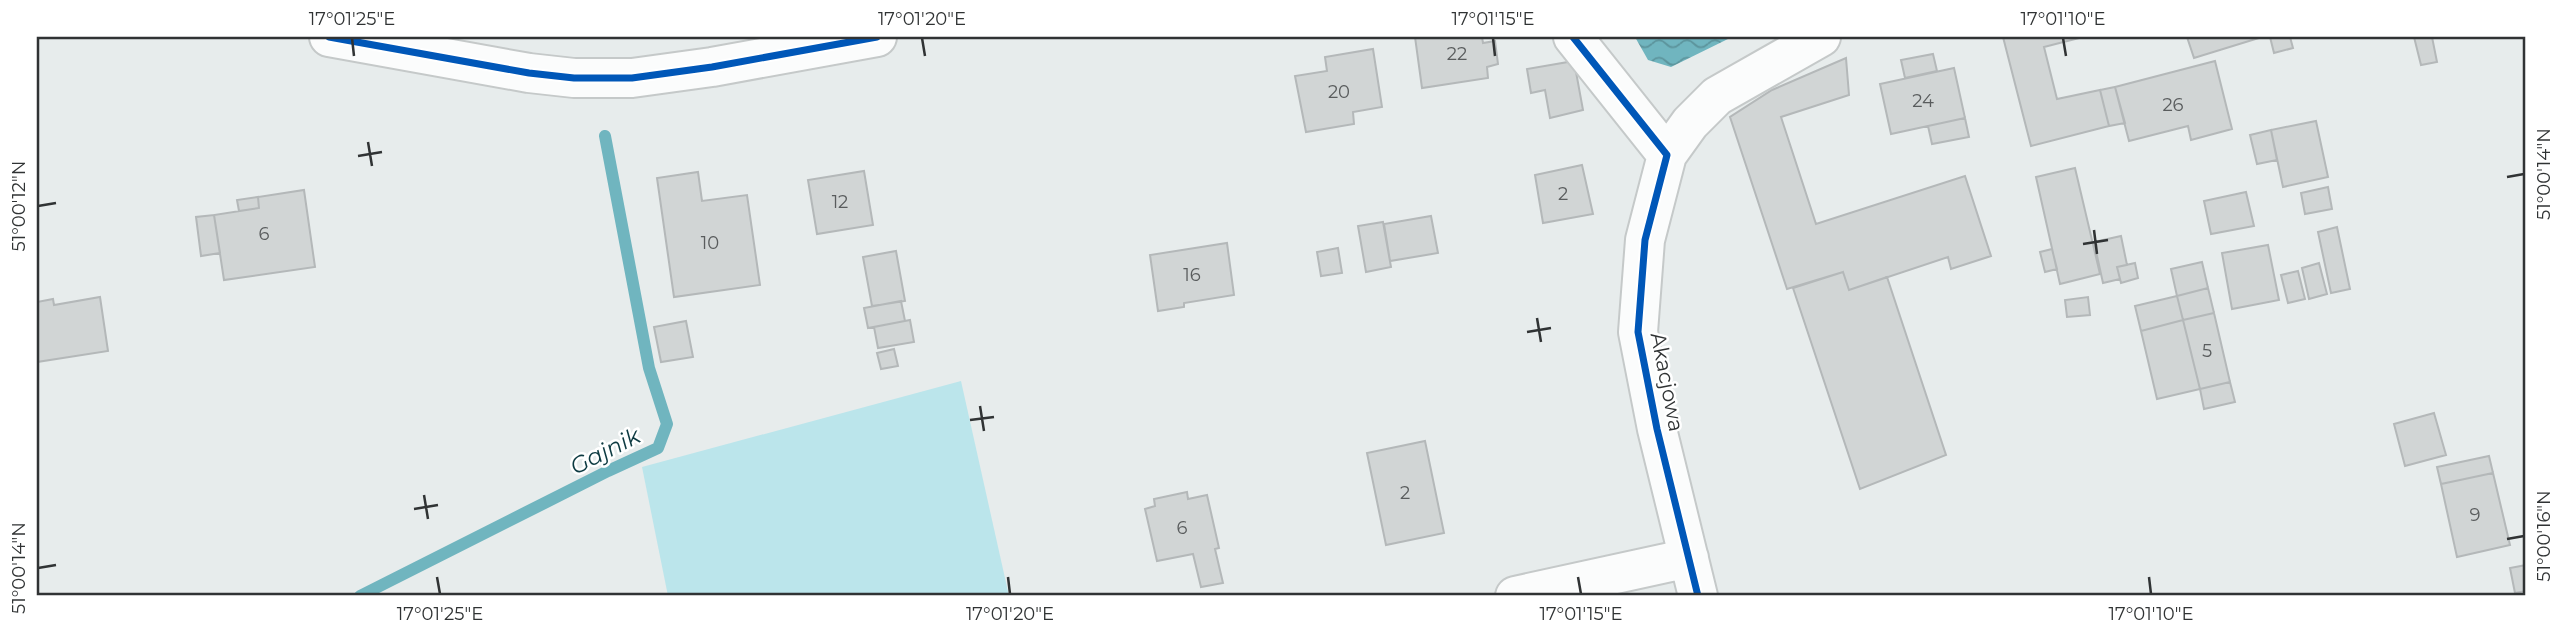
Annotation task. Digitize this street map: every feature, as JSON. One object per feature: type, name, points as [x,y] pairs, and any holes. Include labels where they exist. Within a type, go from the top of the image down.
[{"type":"street","points":[[329,37],[529,73],[574,78],[632,78],[712,67],[877,37]]},
{"type":"street","points":[[1573,37],[1667,155],[1690,123],[1717,96],[1821,37]]},
{"type":"street","name":"Akacjowa","points":[[1667,155],[1645,240],[1638,332],[1657,429],[1698,596]]},
{"type":"street","points":[[1515,596],[1689,558]]},
{"type":"shaded area","points":[[961,381],[1009,596],[668,596],[642,467]]},
{"type":"water","points":[[1635,37],[1732,37],[1671,67],[1648,60]]},
{"type":"building","points":[[1415,37],[1482,37],[1483,43],[1495,41],[1498,64],[1487,67],[1488,78],[1422,88]]},
{"type":"building","points":[[2003,37],[2083,37],[2044,47],[2057,99],[2100,90],[2109,126],[2031,146]]},
{"type":"building","points":[[2187,37],[2262,37],[2194,58]]},
{"type":"building","points":[[2270,37],[2290,37],[2293,48],[2274,53]]},
{"type":"building","points":[[2414,37],[2432,37],[2437,62],[2421,65]]},
{"type":"building","points":[[1373,49],[1382,107],[1353,112],[1354,124],[1306,132],[1295,76],[1327,71],[1325,57]]},
{"type":"building","points":[[1933,54],[1937,71],[1905,78],[1901,60]]},
{"type":"building","points":[[1846,58],[1849,95],[1781,117],[1816,224],[1965,176],[1991,256],[1951,269],[1948,257],[1849,290],[1843,272],[1787,289],[1730,117],[1772,90]]},
{"type":"building","points":[[1574,61],[1583,110],[1550,118],[1545,90],[1531,93],[1527,69]]},
{"type":"building","points":[[2215,61],[2232,129],[2191,140],[2188,126],[2129,141],[2115,87]]},
{"type":"building","points":[[1954,68],[1965,118],[1891,134],[1880,84]]},
{"type":"building","points":[[2115,87],[2125,123],[2109,126],[2100,90]]},
{"type":"building","points":[[1965,118],[1969,137],[1932,144],[1928,126]]},
{"type":"building","points":[[2316,121],[2328,177],[2283,187],[2271,130]]},
{"type":"building","points":[[2271,130],[2277,160],[2257,164],[2250,135]]},
{"type":"building","points":[[1582,165],[1593,214],[1543,223],[1535,175]]},
{"type":"building","points":[[2075,168],[2100,274],[2060,284],[2036,177]]},
{"type":"building","points":[[864,171],[873,225],[817,234],[808,180]]},
{"type":"building","points":[[698,172],[702,201],[747,195],[760,285],[674,297],[657,178]]},
{"type":"building","points":[[2328,187],[2332,209],[2305,214],[2301,193]]},
{"type":"building","points":[[304,190],[315,267],[224,280],[214,215],[259,208],[258,197]]},
{"type":"building","points":[[2246,192],[2254,226],[2211,234],[2204,201]]},
{"type":"building","points":[[258,197],[259,208],[239,211],[237,200]]},
{"type":"building","points":[[214,215],[220,253],[201,256],[196,217]]},
{"type":"building","points":[[1431,216],[1438,253],[1390,261],[1384,224]]},
{"type":"building","points":[[1383,222],[1391,267],[1366,272],[1358,226]]},
{"type":"building","points":[[2337,227],[2350,289],[2331,293],[2318,232]]},
{"type":"building","points":[[2121,236],[2127,265],[2117,267],[2120,279],[2103,283],[2094,242]]},
{"type":"building","points":[[1227,243],[1234,295],[1184,303],[1184,307],[1158,311],[1150,255]]},
{"type":"building","points":[[2268,245],[2279,300],[2232,309],[2222,253]]},
{"type":"building","points":[[1338,248],[1342,273],[1321,276],[1317,252]]},
{"type":"building","points":[[2052,249],[2057,269],[2045,272],[2040,252]]},
{"type":"building","points":[[896,251],[905,301],[872,306],[863,257]]},
{"type":"building","points":[[2202,262],[2208,288],[2177,296],[2171,269]]},
{"type":"building","points":[[2135,263],[2138,278],[2121,283],[2117,267]]},
{"type":"building","points":[[2319,263],[2327,294],[2309,299],[2302,268]]},
{"type":"building","points":[[2298,271],[2305,299],[2288,303],[2281,275]]},
{"type":"building","points":[[1843,272],[1849,290],[1887,277],[1946,455],[1860,489],[1793,288]]},
{"type":"building","points":[[2208,288],[2214,313],[2183,320],[2177,296]]},
{"type":"building","points":[[2177,296],[2183,320],[2141,331],[2135,306]]},
{"type":"building","points":[[100,297],[108,351],[37,362],[37,302],[53,299],[54,305]]},
{"type":"building","points":[[2088,297],[2090,315],[2067,317],[2065,300]]},
{"type":"building","points":[[901,301],[905,321],[868,328],[864,308]]},
{"type":"building","points":[[2214,313],[2230,382],[2200,389],[2183,320]]},
{"type":"building","points":[[910,320],[914,342],[878,348],[874,327]]},
{"type":"building","points":[[2183,320],[2200,389],[2157,399],[2141,331]]},
{"type":"building","points":[[686,321],[693,357],[661,362],[654,327]]},
{"type":"building","points":[[894,349],[898,366],[881,369],[877,353]]},
{"type":"building","points":[[2230,382],[2235,402],[2204,409],[2200,389]]},
{"type":"building","points":[[2434,413],[2446,455],[2405,466],[2394,424]]},
{"type":"building","points":[[1425,441],[1444,533],[1386,545],[1367,453]]},
{"type":"building","points":[[2489,456],[2493,473],[2441,484],[2437,467]]},
{"type":"building","points":[[2493,473],[2510,545],[2457,557],[2441,484]]},
{"type":"building","points":[[1187,492],[1188,499],[1207,495],[1219,548],[1215,549],[1223,583],[1201,587],[1193,554],[1157,561],[1145,509],[1155,506],[1154,499]]},
{"type":"building","points":[[2526,565],[2526,591],[2515,593],[2510,568]]},
{"type":"waterway","name":"Gajnik","points":[[360,596],[658,448],[667,424],[649,368],[605,136]]},
{"type":"cycle path","points":[[329,37],[529,73],[574,78],[632,78],[712,67],[877,37]]},
{"type":"cycle path","points":[[1573,37],[1667,155],[1645,240],[1638,332],[1657,429],[1698,596]]}]
